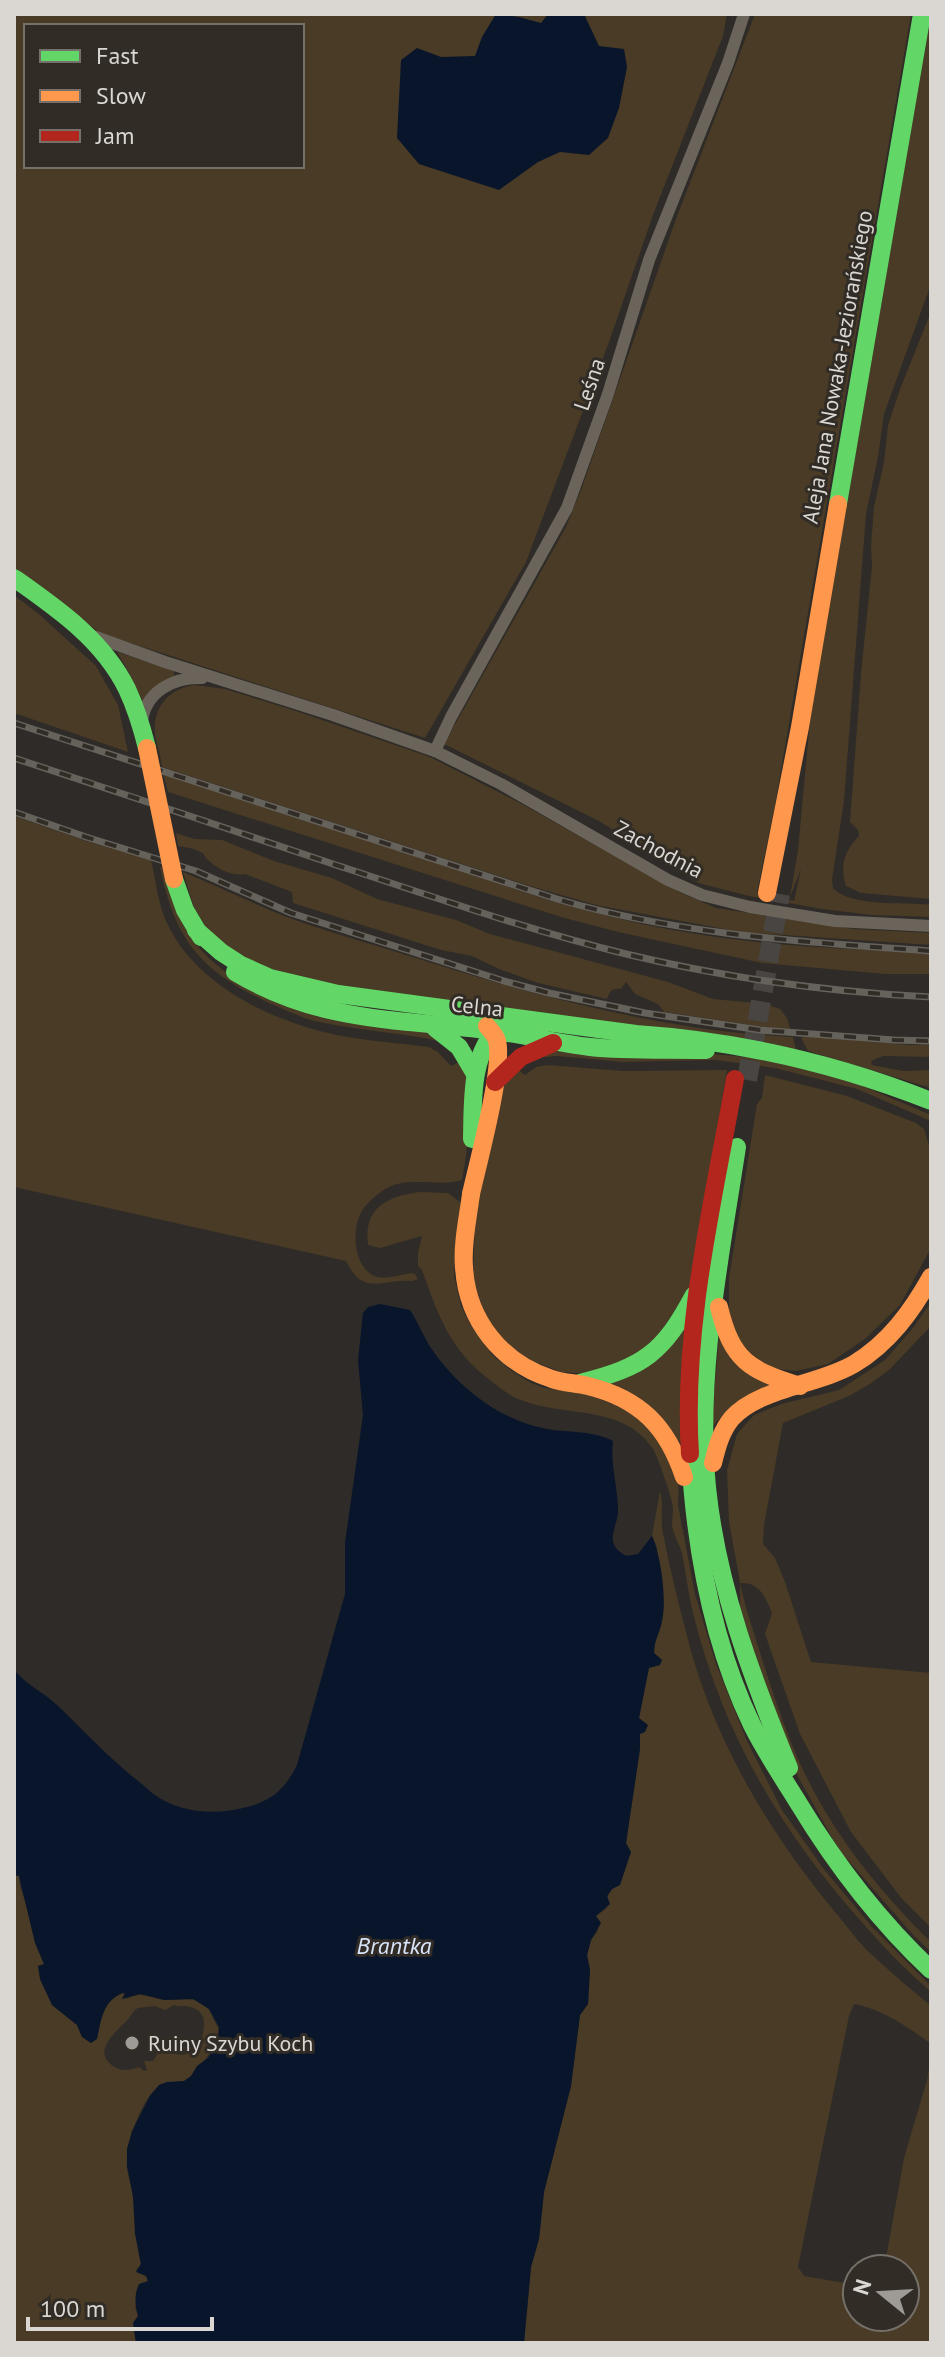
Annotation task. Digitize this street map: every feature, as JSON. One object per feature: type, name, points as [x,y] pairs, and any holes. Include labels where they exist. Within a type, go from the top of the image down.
[{"type":"main road","name":"Aleja Jana Nowaka-Jeziorańskiego","points":[[773,894],[922,14]]},
{"type":"main road","points":[[14,578],[89,634],[128,688],[142,725]]},
{"type":"main road","name":"Celna","points":[[142,725],[174,879],[185,910],[210,951],[245,980],[304,1005],[428,1026],[491,1031],[624,1050],[689,1049],[780,1054]]},
{"type":"main road","name":"Celna","points":[[196,930],[241,965],[270,978],[338,994],[636,1034],[678,1036],[780,1054],[888,1083],[931,1101]]},
{"type":"main road","points":[[456,1010],[475,1017],[491,1031],[497,1039],[498,1051],[495,1082],[472,1187],[464,1265],[470,1304],[481,1327],[506,1356],[526,1370],[617,1397],[652,1419],[672,1444],[700,1500]]},
{"type":"main road","points":[[472,1187],[475,1074],[482,1048],[491,1031],[501,1024],[526,1019]]},
{"type":"main road","points":[[428,1026],[451,1038],[464,1051],[475,1074]]},
{"type":"main road","points":[[495,1082],[517,1058],[534,1048],[556,1042]]},
{"type":"main road","points":[[741,1080],[689,1407],[700,1500],[741,1641],[819,1838],[867,1903],[931,1970]]},
{"type":"main road","points":[[700,1500],[716,1443],[731,1417],[763,1396],[789,1391],[842,1371],[872,1353],[899,1327],[931,1277]]},
{"type":"main road","points":[[577,1383],[619,1374],[650,1356],[678,1327],[707,1286]]},
{"type":"main road","points":[[707,1286],[731,1346],[754,1370],[800,1386]]},
{"type":"street","name":"Leśna","points":[[435,751],[567,508],[608,394],[649,260],[728,63],[744,14]]},
{"type":"street","points":[[89,634],[225,682]]},
{"type":"street","points":[[142,725],[144,709],[160,690],[170,684],[186,677],[225,682]]},
{"type":"street","name":"Zachodnia","points":[[225,682],[435,751],[501,784],[668,880],[702,895],[750,907],[835,921],[931,926]]},
{"type":"shaded area","points":[[14,14],[727,14],[723,36],[653,215],[526,562],[425,738],[100,633],[14,567]]},
{"type":"shaded area","points":[[755,14],[911,14],[775,805],[757,892],[794,901],[801,869],[790,897],[798,850],[810,720],[931,14],[931,284],[884,414],[866,514],[844,801],[832,880],[833,888],[853,899],[931,905],[931,917],[822,909],[698,883],[599,821],[444,744],[566,527],[676,219]]},
{"type":"shaded area","points":[[931,312],[931,899],[861,893],[846,886],[843,865],[850,847],[859,836],[858,830],[850,822],[872,566],[874,507],[888,425]]},
{"type":"shaded area","points":[[14,595],[96,666],[118,705],[128,752],[14,713]]},
{"type":"shaded area","points":[[117,652],[174,671],[174,676],[163,682],[143,702]]},
{"type":"shaded area","points":[[195,685],[225,689],[430,757],[520,803],[679,892],[716,908],[854,929],[931,933],[931,945],[740,932],[596,905],[162,767],[155,735],[159,708],[177,690]]},
{"type":"shaded area","points":[[163,774],[595,913],[716,937],[931,954],[931,974],[885,974],[762,963],[618,932],[561,917],[168,792]]},
{"type":"shaded area","points":[[14,816],[151,860],[162,910],[181,947],[218,983],[263,1011],[337,1035],[429,1047],[451,1066],[463,1060],[469,1120],[462,1180],[391,1186],[368,1203],[357,1224],[358,1254],[367,1271],[383,1278],[411,1273],[418,1279],[367,1283],[353,1272],[346,1261],[14,1187]]},
{"type":"shaded area","points":[[176,833],[194,839],[222,840],[274,861],[332,878],[377,899],[456,920],[490,934],[668,982],[713,999],[766,1004],[780,1009],[791,1031],[664,1012],[658,1004],[635,994],[626,982],[621,989],[612,990],[607,999],[538,983],[472,956],[441,950],[293,903],[292,892],[245,874],[225,871],[211,863],[203,853],[178,846]]},
{"type":"shaded area","points":[[160,867],[190,935],[207,956],[228,974],[438,1035],[449,1050],[438,1041],[429,1039],[307,1019],[225,979],[195,951],[183,934],[166,893]]},
{"type":"shaded area","points":[[183,872],[299,921],[501,984],[646,1019],[793,1037],[796,1050],[305,983],[268,974],[212,936],[195,910]]},
{"type":"shaded area","points":[[801,1038],[931,1044],[931,1057],[883,1056],[871,1061],[872,1065],[903,1071],[931,1070],[931,1088],[808,1051]]},
{"type":"shaded area","points":[[543,1050],[713,1054],[786,1063],[851,1081],[931,1115],[931,1121],[857,1089],[775,1068],[716,1060],[623,1062],[557,1056],[535,1058]]},
{"type":"shaded area","points":[[548,1065],[623,1071],[727,1070],[690,1287],[645,1356],[587,1374],[561,1372],[508,1347],[488,1324],[473,1279],[475,1217],[505,1080],[514,1067],[525,1075],[536,1067]]},
{"type":"shaded area","points":[[765,1075],[847,1096],[916,1123],[924,1129],[931,1152],[931,1248],[900,1305],[865,1339],[828,1364],[796,1371],[770,1368],[749,1352],[738,1339],[729,1320],[729,1278],[757,1104],[762,1098]]},
{"type":"shaded area","points":[[420,1192],[448,1193],[461,1203],[454,1275],[461,1306],[492,1355],[531,1383],[545,1388],[586,1393],[642,1417],[679,1476],[678,1505],[695,1594],[716,1664],[747,1741],[782,1810],[823,1868],[873,1928],[931,1986],[931,1992],[859,1919],[803,1850],[779,1814],[737,1738],[705,1656],[691,1606],[682,1553],[672,1525],[672,1502],[653,1449],[641,1435],[610,1418],[539,1405],[502,1389],[465,1357],[447,1331],[418,1266],[422,1236],[380,1248],[368,1245],[370,1221],[380,1206],[398,1197]]},
{"type":"shaded area","points":[[931,1302],[931,1326],[889,1370],[849,1396],[783,1423],[763,1544],[775,1558],[785,1582],[811,1662],[931,1673],[931,1928],[902,1899],[851,1832],[800,1734],[765,1634],[772,1613],[757,1588],[740,1583],[729,1522],[727,1470],[737,1434],[754,1415],[781,1404],[839,1390],[885,1360]]},
{"type":"shaded area","points":[[684,1327],[681,1443],[608,1384]]},
{"type":"shaded area","points":[[719,1336],[780,1385],[728,1410],[711,1428]]},
{"type":"shaded area","points":[[660,1491],[663,1533],[693,1658],[718,1727],[734,1760],[770,1823],[835,1912],[866,1949],[931,2006],[931,2044],[885,2014],[854,2004],[798,2267],[804,2276],[841,2282],[841,2333],[921,2333],[921,2253],[887,2253],[904,2158],[931,2057],[931,2343],[524,2343],[531,2267],[539,2239],[544,2192],[571,2086],[580,2015],[588,2004],[590,1970],[587,1955],[591,1940],[598,1931],[596,1916],[607,1908],[609,1893],[620,1884],[640,1749],[639,1718],[649,1667],[662,1660],[654,1653],[662,1622],[657,1547],[652,1536]]},
{"type":"shaded area","points":[[740,1583],[777,1703],[810,1785],[856,1857],[931,1942],[931,1952],[839,1850],[797,1775],[777,1724],[740,1607]]},
{"type":"shaded area","points":[[14,1875],[19,1876],[35,1942],[44,1964],[40,1979],[52,2005],[77,2025],[82,2037],[97,2039],[107,2006],[123,1993],[127,1999],[143,1995],[200,2002],[209,2010],[219,2033],[212,2050],[187,2079],[168,2082],[153,2091],[132,2135],[127,2168],[141,2264],[136,2270],[146,2276],[148,2282],[135,2307],[138,2316],[133,2323],[136,2343],[14,2343]],"holes":[[[174,2005],[186,2006],[201,2013],[204,2024],[199,2050],[182,2055],[159,2052],[153,2061],[144,2061],[147,2070],[144,2071],[139,2067],[119,2069],[107,2060],[104,2053],[109,2040],[138,2008],[155,2006],[165,2010]]]},
{"type":"water","points":[[496,14],[541,23],[548,14],[584,14],[599,46],[624,49],[627,67],[619,108],[608,138],[589,155],[560,152],[538,162],[499,190],[419,164],[397,138],[401,60],[417,48],[441,57],[475,56]]},
{"type":"water","name":"Brantka","points":[[380,1304],[410,1310],[428,1343],[454,1376],[497,1410],[530,1425],[589,1433],[613,1441],[618,1511],[613,1542],[626,1556],[638,1554],[652,1536],[662,1578],[663,1612],[654,1653],[662,1660],[660,1665],[649,1668],[639,1718],[648,1725],[645,1732],[640,1734],[626,1843],[631,1852],[620,1885],[607,1896],[610,1904],[596,1916],[601,1923],[587,1955],[590,1970],[588,2004],[580,2015],[571,2086],[544,2192],[539,2239],[531,2267],[524,2343],[136,2343],[133,2323],[138,2316],[136,2292],[139,2284],[148,2281],[146,2276],[136,2272],[141,2264],[127,2149],[132,2131],[150,2096],[159,2085],[184,2081],[191,2076],[217,2044],[219,2027],[209,2009],[193,1999],[164,2000],[140,1994],[122,1999],[123,1993],[107,2006],[97,2039],[91,2043],[82,2037],[77,2025],[52,2005],[40,1979],[38,1966],[44,1964],[35,1943],[19,1876],[14,1875],[14,1670],[57,1705],[133,1777],[173,1805],[210,1812],[235,1810],[264,1801],[283,1787],[297,1765],[345,1594],[345,1543],[363,1415],[358,1360],[363,1313],[368,1307]]},
{"type":"tunnel","points":[[747,1080],[780,894]]},
{"type":"railway","points":[[14,723],[557,899],[603,911],[742,935],[931,951]]},
{"type":"railway","points":[[14,758],[589,945],[739,977],[854,992],[931,997]]},
{"type":"railway","points":[[14,812],[196,871],[291,913],[549,993],[645,1013],[760,1030],[931,1041]]},
{"type":"traffic: fast","points":[[838,504],[922,14]]},
{"type":"traffic: fast","points":[[14,578],[63,614],[105,655],[130,696],[147,748]]},
{"type":"traffic: fast","points":[[174,879],[185,910],[201,937]]},
{"type":"traffic: fast","points":[[196,930],[241,965],[270,978],[338,994],[749,1048],[859,1075],[931,1101]]},
{"type":"traffic: fast","points":[[235,972],[296,1001],[358,1016],[501,1032],[590,1047],[706,1050]]},
{"type":"traffic: fast","points":[[472,1139],[473,1093],[478,1064],[490,1037],[500,1025]]},
{"type":"traffic: fast","points":[[435,1028],[459,1047],[475,1074]]},
{"type":"traffic: fast","points":[[737,1147],[707,1359],[704,1445],[707,1487],[719,1560],[738,1630],[789,1768]]},
{"type":"traffic: fast","points":[[580,1383],[620,1371],[649,1355],[672,1331],[694,1295]]},
{"type":"traffic: fast","points":[[690,1454],[696,1524],[708,1593],[726,1661],[752,1725],[813,1827],[843,1870],[876,1912],[931,1970]]},
{"type":"traffic: slow","points":[[767,893],[800,727],[838,504]]},
{"type":"traffic: slow","points":[[147,748],[174,879]]},
{"type":"traffic: slow","points":[[471,1194],[497,1072],[497,1041],[487,1026]]},
{"type":"traffic: slow","points":[[471,1194],[464,1267],[472,1305],[490,1337],[503,1351],[534,1372],[606,1392],[637,1407],[660,1429],[684,1477]]},
{"type":"traffic: slow","points":[[713,1463],[725,1428],[732,1418],[757,1400],[840,1371],[867,1356],[898,1325],[931,1277]]},
{"type":"traffic: slow","points":[[719,1307],[730,1340],[745,1361],[800,1386]]},
{"type":"traffic: jam","points":[[495,1082],[521,1057],[553,1043]]},
{"type":"traffic: jam","points":[[690,1454],[689,1407],[695,1312],[735,1079]]},
{"type":"place","name":"Ruiny Szybu Koch","points":[[132,2043]]}]
